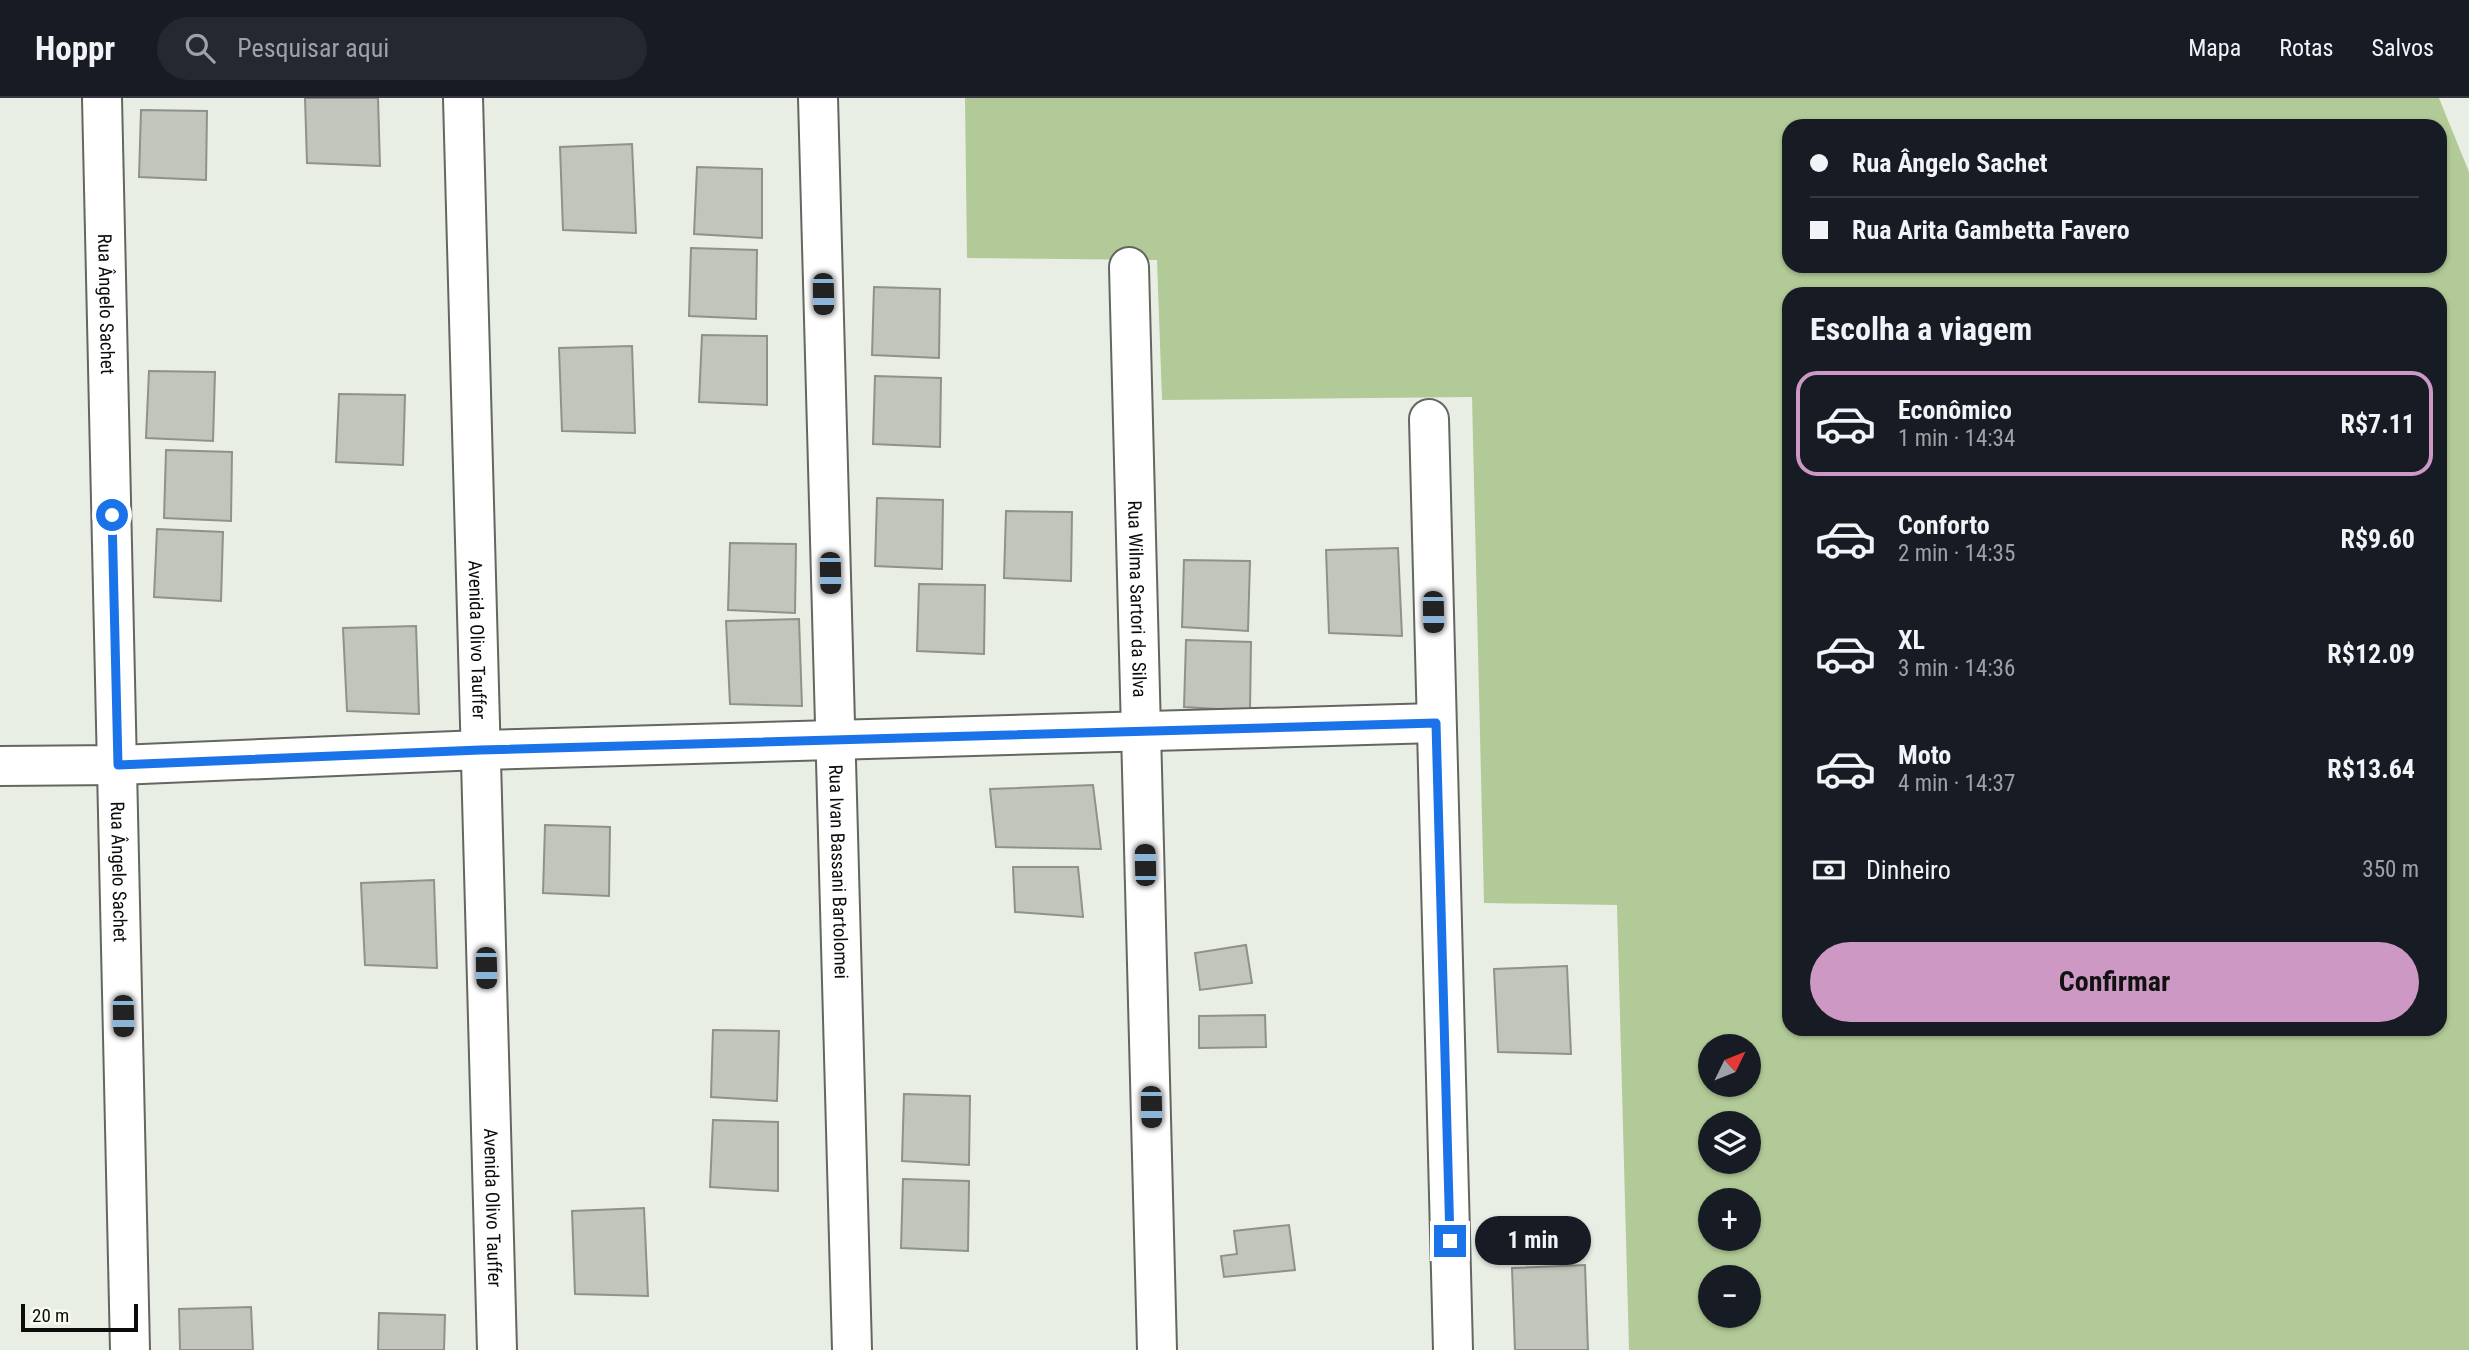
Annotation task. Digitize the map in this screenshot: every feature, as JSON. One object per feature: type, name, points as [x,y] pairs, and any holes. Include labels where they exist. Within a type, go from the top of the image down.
[{"type":"street","name":"Rua Ângelo Sachet","points":[[102,98],[130,1350]]},
{"type":"street","name":"Avenida Olivo Tauffer","points":[[463,98],[497,1350]]},
{"type":"street","name":"Rua Ivan Bassani Bartolomei","points":[[818,98],[852,1350]]},
{"type":"street","name":"Rua Wilma Sartori da Silva","points":[[1129,267],[1157,1350]]},
{"type":"street","points":[[1429,419],[1453,1350]]},
{"type":"street","points":[[0,766],[118,765],[480,750],[1436,723]]},
{"type":"green space","points":[[965,98],[2439,98],[2469,172],[2469,1350],[1629,1350],[1617,905],[1484,903],[1472,397],[1162,400],[1157,260],[967,258]]},
{"type":"building","points":[[305,98],[378,98],[380,166],[307,163]]},
{"type":"building","points":[[141,110],[207,111],[206,180],[139,177]]},
{"type":"building","points":[[632,144],[636,233],[563,230],[560,147]]},
{"type":"building","points":[[697,167],[762,169],[762,238],[694,234]]},
{"type":"building","points":[[691,248],[757,250],[756,319],[689,316]]},
{"type":"building","points":[[874,287],[940,289],[939,358],[872,355]]},
{"type":"building","points":[[702,335],[767,336],[767,405],[699,402]]},
{"type":"building","points":[[632,346],[635,433],[562,431],[559,348]]},
{"type":"building","points":[[149,371],[215,372],[213,441],[146,438]]},
{"type":"building","points":[[875,376],[941,378],[940,447],[873,444]]},
{"type":"building","points":[[339,394],[405,395],[403,465],[336,462]]},
{"type":"building","points":[[166,450],[232,452],[231,521],[164,518]]},
{"type":"building","points":[[877,498],[943,500],[942,569],[875,566]]},
{"type":"building","points":[[1006,511],[1072,512],[1071,581],[1004,578]]},
{"type":"building","points":[[157,529],[223,532],[221,601],[154,597]]},
{"type":"building","points":[[730,543],[796,544],[795,613],[728,610]]},
{"type":"building","points":[[1398,548],[1402,636],[1329,633],[1326,550]]},
{"type":"building","points":[[1184,560],[1250,561],[1248,631],[1182,627]]},
{"type":"building","points":[[919,584],[985,585],[984,654],[917,651]]},
{"type":"building","points":[[799,619],[802,706],[730,704],[726,621]]},
{"type":"building","points":[[416,626],[419,714],[347,711],[343,628]]},
{"type":"building","points":[[1186,640],[1251,642],[1250,711],[1184,707]]},
{"type":"building","points":[[1093,785],[1101,849],[996,847],[990,789]]},
{"type":"building","points":[[545,825],[610,827],[609,896],[543,893]]},
{"type":"building","points":[[1013,867],[1078,867],[1083,917],[1015,912]]},
{"type":"building","points":[[434,880],[437,968],[365,965],[361,883]]},
{"type":"building","points":[[1246,945],[1252,983],[1200,990],[1195,953]]},
{"type":"building","points":[[1567,966],[1571,1054],[1498,1052],[1494,969]]},
{"type":"building","points":[[1265,1015],[1266,1047],[1199,1048],[1199,1016]]},
{"type":"building","points":[[713,1030],[779,1031],[777,1101],[711,1097]]},
{"type":"building","points":[[904,1094],[970,1096],[969,1165],[902,1161]]},
{"type":"building","points":[[713,1120],[778,1122],[778,1191],[710,1187]]},
{"type":"building","points":[[903,1179],[969,1181],[968,1251],[901,1248]]},
{"type":"building","points":[[644,1208],[648,1296],[575,1294],[572,1211]]},
{"type":"building","points":[[1289,1225],[1295,1270],[1224,1277],[1221,1256],[1237,1254],[1234,1231]]},
{"type":"building","points":[[1585,1265],[1588,1350],[1515,1350],[1512,1268]]},
{"type":"building","points":[[251,1307],[253,1350],[180,1350],[179,1309]]},
{"type":"building","points":[[379,1313],[445,1315],[444,1350],[378,1350]]},
{"type":"route","points":[[112,515],[118,765],[480,750],[1436,723],[1450,1241]]}]
